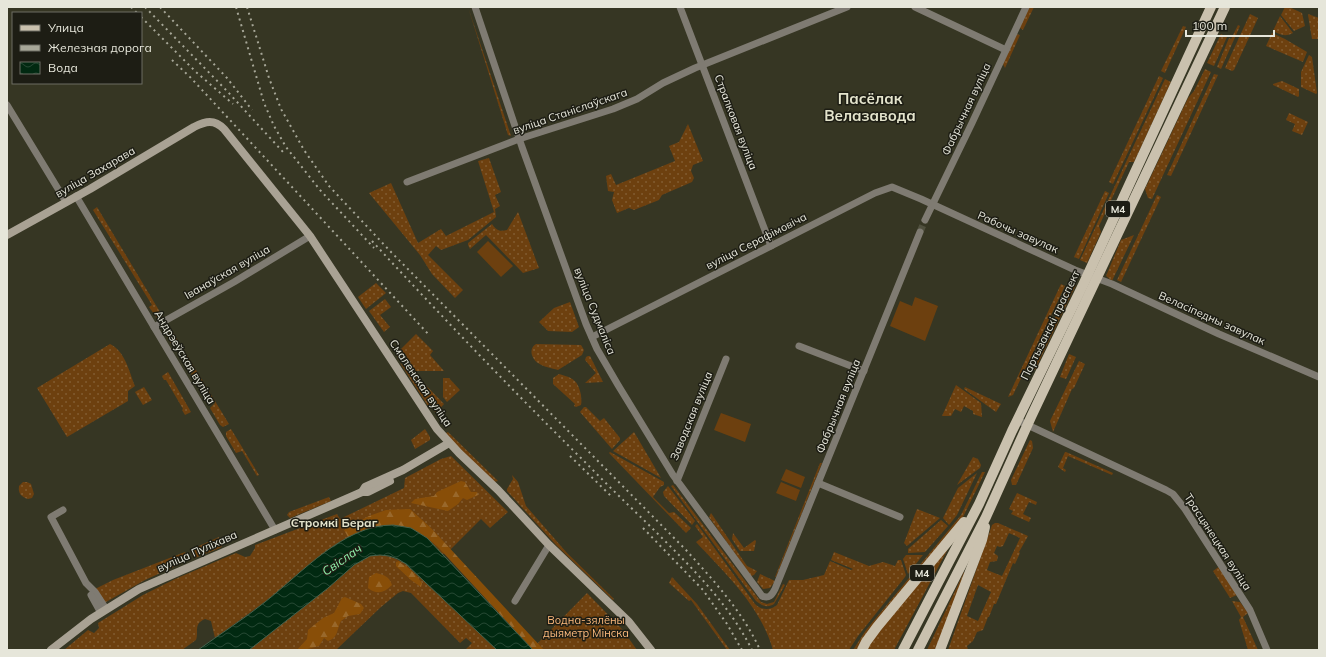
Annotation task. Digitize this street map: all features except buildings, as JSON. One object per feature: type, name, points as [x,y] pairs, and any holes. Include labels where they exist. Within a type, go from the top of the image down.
[{"type":"main road","name":"Партызанскі праспект","points":[[918,650],[986,517],[1028,425],[1165,108],[1211,7]]},
{"type":"main road","name":"Партызанскі праспект","points":[[903,650],[978,504],[1017,420],[1174,114],[1225,7]]},
{"type":"main road","points":[[1165,108],[1172,106],[1174,114]]},
{"type":"main road","name":"Смаленская вуліца","points":[[194,127],[208,122],[217,123],[220,125],[310,236],[430,420],[449,443],[498,490],[549,545],[624,617],[651,650]]},
{"type":"main road","name":"вуліца Захарава","points":[[7,235],[194,127]]},
{"type":"main road","name":"вуліца Пуліхава","points":[[51,650],[104,611],[139,589],[289,525],[364,490],[368,492],[379,487],[391,481],[403,470],[449,443]]},
{"type":"main road","name":"М4","points":[[862,650],[877,627],[978,504]]},
{"type":"main road","name":"М4","points":[[940,650],[982,540],[986,517]]},
{"type":"street","name":"вуліца Судмаліса","points":[[475,7],[519,139],[597,349],[677,481],[762,596],[769,597],[776,589]]},
{"type":"street","name":"Стралковая вуліца","points":[[680,7],[771,246]]},
{"type":"street","name":"вуліца Станіслаўскага","points":[[407,182],[519,139],[607,111],[637,99],[663,83],[702,65],[847,7]]},
{"type":"street","points":[[915,7],[1006,50]]},
{"type":"street","name":"Фабрычная вуліца","points":[[925,220],[1026,7]]},
{"type":"street","points":[[7,105],[66,202]]},
{"type":"street","name":"вуліца Серафімовіча","points":[[592,337],[886,188],[896,188],[932,204]]},
{"type":"street","name":"Андрэеўская вуліца","points":[[76,196],[275,530]]},
{"type":"street","name":"Рабочы завулак","points":[[932,204],[1092,276]]},
{"type":"street","name":"Фабрычная вуліца","points":[[776,589],[920,232]]},
{"type":"street","name":"Іванаўская вуліца","points":[[154,327],[234,282],[310,236]]},
{"type":"street","name":"Веласіпедны завулак","points":[[1092,276],[1219,334],[1319,377]]},
{"type":"street","points":[[799,346],[864,372]]},
{"type":"street","name":"Заводская вуліца","points":[[677,481],[726,359]]},
{"type":"street","name":"Трасцянецкая вуліца","points":[[1017,420],[1173,494],[1185,508],[1250,610],[1267,650]]},
{"type":"street","points":[[818,483],[900,517]]},
{"type":"street","points":[[63,510],[51,517],[86,583],[91,588],[91,595],[104,611]]},
{"type":"street","points":[[515,601],[549,545]]},
{"type":"green space","points":[[468,7],[511,136],[508,135]]},
{"type":"green space","points":[[1029,7],[1034,7],[1023,30],[1020,28],[1018,31]]},
{"type":"green space","points":[[1285,7],[1289,7],[1302,13],[1305,26],[1294,31],[1281,15]]},
{"type":"green space","points":[[1250,14],[1258,18],[1234,70],[1232,71],[1225,68]]},
{"type":"green space","points":[[1308,14],[1319,18],[1319,39],[1312,39]]},
{"type":"green space","points":[[1280,16],[1293,33],[1283,35],[1273,31]]},
{"type":"green space","points":[[1238,25],[1240,26],[1221,69],[1217,67],[1229,38],[1231,39]]},
{"type":"green space","points":[[1183,26],[1186,27],[1165,73],[1161,71]]},
{"type":"green space","points":[[1272,33],[1307,52],[1303,62],[1266,46]]},
{"type":"green space","points":[[1017,34],[1020,35],[1005,68],[1003,64]]},
{"type":"green space","points":[[1221,34],[1227,37],[1214,66],[1207,63]]},
{"type":"green space","points":[[1309,55],[1312,57],[1316,94],[1301,87],[1301,72]]},
{"type":"green space","points":[[1205,69],[1211,72],[1152,199],[1148,198],[1145,189],[1188,98],[1194,91]]},
{"type":"green space","points":[[1214,74],[1218,75],[1171,176],[1167,175]]},
{"type":"green space","points":[[1159,76],[1163,78],[1113,184],[1109,182]]},
{"type":"green space","points":[[1165,79],[1171,82],[1134,162],[1129,162],[1099,226],[1101,232],[1087,263],[1080,260]]},
{"type":"green space","points":[[1282,81],[1299,89],[1299,96],[1298,97],[1273,85]]},
{"type":"green space","points":[[1289,113],[1308,122],[1302,135],[1292,131],[1295,124],[1286,120]]},
{"type":"green space","points":[[688,124],[703,161],[693,165],[691,171],[694,178],[692,182],[662,195],[659,200],[634,210],[629,208],[617,213],[612,200],[614,192],[608,191],[606,176],[611,174],[616,185],[675,161],[669,146],[679,142]]},
{"type":"green space","points":[[489,158],[501,192],[495,195],[500,206],[495,209],[496,217],[468,240],[441,250],[436,246],[428,255],[463,290],[455,298],[432,274],[420,255],[369,193],[391,183],[418,243],[441,229],[446,236],[494,212],[478,161]]},
{"type":"green space","points":[[1105,191],[1109,193],[1079,259],[1074,257]]},
{"type":"green space","points":[[1157,195],[1161,197],[1121,282],[1117,280]]},
{"type":"green space","points":[[97,207],[163,317],[160,319],[157,318],[149,307],[152,305],[93,210]]},
{"type":"green space","points":[[518,212],[539,268],[523,273],[486,235],[470,249],[468,245],[468,243],[492,224],[498,230],[507,230]]},
{"type":"green space","points":[[1134,235],[1112,281],[1106,276],[1121,240]]},
{"type":"green space","points":[[488,241],[513,266],[501,277],[477,252]]},
{"type":"green space","points":[[376,283],[386,293],[366,309],[358,297]]},
{"type":"green space","points":[[1061,284],[1065,286],[1013,395],[1008,397]]},
{"type":"green space","points":[[1076,285],[1035,370],[1031,369],[1070,286]]},
{"type":"green space","points":[[915,297],[938,306],[925,341],[890,326],[900,301],[912,306]]},
{"type":"green space","points":[[385,299],[391,307],[380,315],[390,327],[384,332],[369,311]]},
{"type":"green space","points":[[570,302],[579,327],[572,332],[548,331],[539,322],[554,308]]},
{"type":"green space","points":[[172,331],[229,424],[223,427],[220,425],[210,408],[215,403],[199,377],[194,379],[191,374],[194,371],[178,344],[172,345],[166,335]]},
{"type":"green space","points":[[416,334],[433,351],[430,355],[444,371],[416,371],[398,359],[396,354]]},
{"type":"green space","points":[[110,344],[123,356],[135,386],[128,391],[128,401],[67,437],[37,388]]},
{"type":"green space","points":[[536,344],[581,345],[584,350],[582,355],[558,370],[542,366],[536,361],[532,354],[532,349]]},
{"type":"green space","points":[[1069,354],[1076,357],[1066,379],[1060,377]]},
{"type":"green space","points":[[588,356],[590,356],[603,382],[585,383],[596,373],[585,360]]},
{"type":"green space","points":[[1079,361],[1085,364],[1053,432],[1050,421]]},
{"type":"green space","points":[[400,363],[414,373],[444,404],[436,413],[430,405],[428,406]]},
{"type":"green space","points":[[168,372],[191,412],[185,415],[166,380],[164,380],[162,376]]},
{"type":"green space","points":[[559,374],[574,380],[581,395],[581,405],[576,407],[574,406],[575,404],[553,384],[553,378]]},
{"type":"green space","points":[[443,378],[449,378],[460,390],[447,402],[443,397]]},
{"type":"green space","points":[[956,385],[981,403],[982,417],[973,414],[973,411],[964,406],[961,412],[955,409],[951,416],[942,416]]},
{"type":"green space","points":[[144,387],[152,400],[143,405],[135,392]]},
{"type":"green space","points":[[965,387],[1001,404],[996,412],[964,389]]},
{"type":"green space","points":[[584,407],[586,407],[600,421],[604,418],[620,438],[612,449],[580,412]]},
{"type":"green space","points":[[721,413],[751,424],[745,442],[714,430]]},
{"type":"green space","points":[[231,429],[259,475],[257,476],[242,451],[236,453],[226,436],[226,432]]},
{"type":"green space","points":[[425,429],[430,437],[430,440],[415,449],[411,440]]},
{"type":"green space","points":[[448,432],[498,481],[494,482],[446,435]]},
{"type":"green space","points":[[634,432],[661,478],[613,451]]},
{"type":"green space","points":[[1030,440],[1032,441],[1033,448],[1016,485],[1012,485],[1011,480]]},
{"type":"green space","points":[[610,452],[664,482],[664,485],[660,487],[653,497],[669,513],[674,512],[691,528],[686,533],[609,453]]},
{"type":"green space","points":[[1065,452],[1113,473],[1112,475],[1068,456],[1063,468],[1066,470],[1065,472],[1058,467]]},
{"type":"green space","points":[[451,456],[508,512],[490,528],[481,519],[451,549],[443,554],[348,537],[266,601],[215,638],[211,621],[205,619],[198,625],[196,640],[182,650],[64,650],[88,630],[94,633],[99,628],[98,623],[143,595],[175,579],[236,553],[245,557],[250,556],[255,548],[255,545],[337,514],[340,519],[404,488],[405,478],[441,459]]},
{"type":"green space","points":[[973,457],[978,459],[981,465],[980,468],[957,485]]},
{"type":"green space","points":[[820,463],[822,463],[775,577]]},
{"type":"green space","points":[[786,469],[805,477],[801,488],[781,480]]},
{"type":"green space","points":[[982,472],[985,472],[963,517],[858,650],[853,650],[866,630],[961,515]]},
{"type":"green space","points":[[977,473],[957,515],[949,525],[943,518],[958,488]]},
{"type":"green space","points":[[512,475],[518,482],[526,506],[567,553],[614,599],[613,600],[557,546],[507,491],[513,479]]},
{"type":"green space","points":[[461,481],[465,482],[471,492],[477,492],[478,495],[467,500],[463,498],[458,504],[448,511],[411,503],[415,499],[434,496],[437,492]]},
{"type":"green space","points":[[23,482],[31,484],[34,494],[32,498],[28,499],[20,494],[19,486]]},
{"type":"green space","points":[[781,482],[800,490],[796,501],[776,493]]},
{"type":"green space","points":[[673,485],[761,602],[767,604],[774,602],[783,584],[785,585],[774,604],[765,606],[756,601],[671,486]]},
{"type":"green space","points":[[668,486],[695,521],[692,525],[664,496],[663,492]]},
{"type":"green space","points":[[1017,493],[1037,502],[1036,505],[1029,502],[1023,514],[1031,518],[1029,522],[1011,514],[1013,511],[1009,509]]},
{"type":"green space","points":[[329,497],[331,501],[290,518],[287,515],[289,512]]},
{"type":"green space","points":[[410,509],[431,528],[544,650],[533,650],[438,547],[416,531],[406,527],[384,525],[361,531],[348,537],[344,530],[369,516],[386,510]]},
{"type":"green space","points":[[917,509],[940,518],[907,546],[904,543]]},
{"type":"green space","points":[[711,513],[747,566],[757,571],[754,575],[751,576],[709,517]]},
{"type":"green space","points":[[941,520],[948,526],[925,552],[908,553],[908,549]]},
{"type":"green space","points":[[998,523],[1028,536],[1019,552],[1020,553],[1015,564],[1013,563],[996,604],[994,604],[983,630],[977,632],[973,641],[967,646],[968,650],[948,650],[992,525]],"holes":[[[1009,533],[1020,538],[1002,576],[987,570],[990,562],[997,561],[998,556],[994,553],[997,546],[1003,546]],[[978,585],[991,592],[978,621],[967,616]]]},
{"type":"green space","points":[[697,524],[755,604],[763,609],[769,609],[777,605],[789,580],[803,580],[824,575],[830,561],[851,570],[853,569],[831,560],[834,552],[869,566],[883,562],[895,566],[898,560],[901,560],[906,575],[858,636],[849,650],[773,650],[760,619],[751,605],[730,579],[696,542],[703,537],[695,526]]},
{"type":"green space","points":[[733,533],[744,548],[755,540],[754,551],[740,551],[732,539]]},
{"type":"green space","points":[[219,537],[222,546],[220,548],[195,558],[193,557],[190,550]]},
{"type":"green space","points":[[949,547],[894,650],[866,650],[871,640]]},
{"type":"green space","points":[[185,552],[187,559],[185,562],[145,580],[106,602],[104,602],[95,589],[113,580]]},
{"type":"green space","points":[[380,555],[393,558],[406,564],[497,650],[465,650],[472,643],[466,638],[460,643],[411,593],[403,591],[398,593],[381,607],[336,650],[249,650],[328,588],[354,565],[370,556]]},
{"type":"green space","points":[[906,555],[923,555],[908,574],[903,559]]},
{"type":"green space","points":[[399,561],[422,583],[421,587],[396,566],[396,562]]},
{"type":"green space","points":[[1220,566],[1237,595],[1230,598],[1213,571]]},
{"type":"green space","points":[[964,572],[965,573],[935,650],[927,650]]},
{"type":"green space","points":[[376,573],[386,576],[392,585],[386,590],[380,592],[374,592],[368,588],[369,577]]},
{"type":"green space","points":[[760,574],[775,581],[770,588],[763,589],[757,582]]},
{"type":"green space","points":[[672,577],[697,604],[730,650],[727,650],[691,600],[689,601],[669,583]]},
{"type":"green space","name":"Водна-зялёны дыяметр Мінска","points":[[587,593],[622,629],[637,650],[533,650],[532,649]]},
{"type":"green space","points":[[345,597],[361,604],[364,608],[360,614],[348,616],[341,621],[334,638],[331,640],[328,641],[324,638],[319,646],[297,650],[307,639],[308,630],[323,618],[334,613],[342,598]]},
{"type":"green space","points":[[1232,601],[1240,602],[1248,613],[1243,617],[1258,650],[1248,650],[1239,620],[1241,617]]},
{"type":"water","name":"Свіслач","points":[[393,525],[411,528],[427,538],[533,650],[497,650],[406,564],[398,559],[380,555],[370,556],[354,565],[328,588],[249,650],[198,650],[257,608],[324,553],[340,542],[357,533],[375,527]]},
{"type":"tunnel","points":[[920,232],[925,220]]},
{"type":"railway","points":[[131,7],[136,12]]},
{"type":"railway","points":[[145,7],[227,91],[283,152]]},
{"type":"railway","points":[[160,7],[227,78],[252,110]]},
{"type":"railway","points":[[236,7],[264,103],[274,126],[286,147],[320,190],[374,248]]},
{"type":"railway","points":[[247,7],[269,78],[281,109],[304,150],[329,186],[390,251],[686,550],[727,597],[745,623],[760,650]]},
{"type":"railway","points":[[142,18],[196,72],[233,104]]},
{"type":"railway","points":[[172,60],[191,78],[430,336]]},
{"type":"railway","points":[[372,241],[506,382],[674,550],[723,604],[752,650]]},
{"type":"railway","points":[[570,456],[613,498]]},
{"type":"railway","points":[[643,528],[703,590],[727,624],[742,650]]},
{"type":"district","name":"Пасёлак Велазавода","points":[[870,108]]},
{"type":"district","name":"Стромкі Бераг","points":[[334,523]]}]
